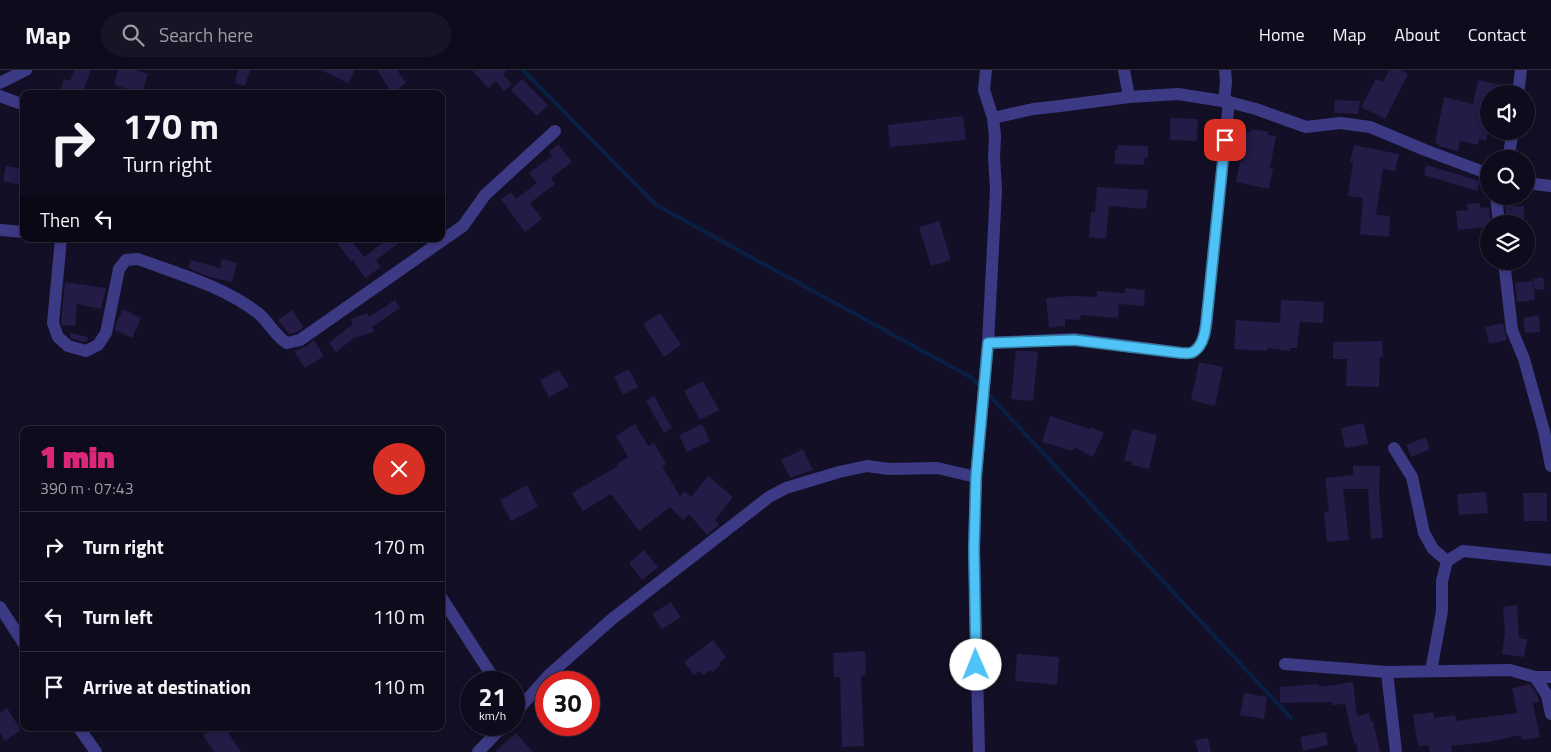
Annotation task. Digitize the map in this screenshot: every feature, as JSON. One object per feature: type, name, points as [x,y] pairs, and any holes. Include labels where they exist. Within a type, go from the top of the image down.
[{"type":"street","points":[[0,83],[26,70]]},
{"type":"street","points":[[979,752],[974,549],[976,477],[988,343],[996,190],[993,118],[984,90],[986,70]]},
{"type":"street","points":[[1124,70],[1129,97]]},
{"type":"street","points":[[988,343],[1074,340],[1181,353],[1192,353],[1201,346],[1205,332],[1208,306],[1227,102],[1224,70]]},
{"type":"street","points":[[1519,85],[1521,70]]},
{"type":"street","points":[[993,118],[1033,109],[1129,97],[1178,94],[1227,102],[1272,114],[1306,127],[1340,122],[1370,127],[1480,171]]},
{"type":"street","points":[[0,96],[20,103]]},
{"type":"street","points":[[445,239],[463,226],[485,195],[555,130]]},
{"type":"street","points":[[1535,184],[1551,186]]},
{"type":"street","points":[[0,230],[20,232]]},
{"type":"street","points":[[60,242],[53,323],[58,337],[68,346],[86,351],[98,345],[106,333],[119,269],[126,260],[138,259],[235,298],[258,313],[280,339],[287,343],[300,340],[440,242]]},
{"type":"street","points":[[1505,270],[1512,330],[1526,368],[1544,431],[1551,466]]},
{"type":"street","points":[[1394,448],[1412,477],[1424,533],[1433,549],[1448,562]]},
{"type":"street","points":[[525,700],[549,675],[612,619],[769,497],[786,488],[839,472],[867,466],[889,469],[937,468],[976,477]]},
{"type":"street","points":[[1432,671],[1442,612],[1442,581],[1448,562],[1463,551],[1551,560]]},
{"type":"street","points":[[445,603],[489,671]]},
{"type":"street","points":[[0,607],[20,638]]},
{"type":"street","points":[[1285,664],[1387,672],[1510,670],[1535,677],[1551,677]]},
{"type":"street","points":[[1387,672],[1396,752]]},
{"type":"street","points":[[1535,677],[1547,695],[1551,714]]},
{"type":"street","points":[[81,731],[96,752]]},
{"type":"street","points":[[478,752],[493,736]]},
{"type":"building","points":[[74,70],[91,70],[84,90],[60,90],[64,79],[70,81]]},
{"type":"building","points":[[118,70],[135,70],[148,74],[143,90],[132,90],[114,85]]},
{"type":"building","points":[[238,70],[250,70],[245,86],[235,83]]},
{"type":"building","points":[[321,70],[355,70],[348,83]]},
{"type":"building","points":[[377,70],[397,70],[406,83],[396,90],[390,90]]},
{"type":"building","points":[[472,70],[508,70],[503,74],[512,85],[504,91],[496,81],[488,88]]},
{"type":"building","points":[[1389,70],[1400,70],[1408,74],[1385,119],[1361,107],[1376,79],[1383,82]]},
{"type":"building","points":[[522,79],[548,105],[537,116],[511,90]]},
{"type":"building","points":[[1478,80],[1502,85],[1480,85],[1480,139],[1478,145],[1460,141],[1458,151],[1438,146],[1439,144],[1435,143],[1444,97],[1473,104]]},
{"type":"building","points":[[1335,100],[1360,101],[1358,114],[1334,113]]},
{"type":"building","points":[[963,116],[966,140],[890,147],[888,125]]},
{"type":"building","points":[[1170,118],[1198,119],[1197,141],[1170,140]]},
{"type":"building","points":[[1251,129],[1269,132],[1268,135],[1276,136],[1270,168],[1273,168],[1269,189],[1236,182],[1240,161],[1242,162],[1247,131],[1250,132]]},
{"type":"building","points":[[558,144],[572,162],[551,178],[555,184],[530,203],[542,219],[525,232],[501,199],[511,192],[516,199],[537,183],[529,173],[552,156],[549,152]]},
{"type":"building","points":[[1118,145],[1148,146],[1148,158],[1145,157],[1144,165],[1115,164],[1115,150],[1118,150]]},
{"type":"building","points":[[1354,145],[1399,154],[1395,171],[1383,169],[1376,215],[1390,216],[1389,237],[1360,234],[1363,198],[1348,196],[1353,162],[1350,162]]},
{"type":"building","points":[[1426,165],[1480,181],[1477,191],[1424,175]]},
{"type":"building","points":[[6,166],[20,168],[20,185],[3,181]]},
{"type":"building","points":[[1097,187],[1148,190],[1146,209],[1109,206],[1106,239],[1089,237],[1091,212],[1095,212]]},
{"type":"building","points":[[1480,203],[1480,208],[1489,207],[1490,215],[1480,215],[1480,228],[1458,230],[1456,211],[1468,210],[1467,204]]},
{"type":"building","points":[[1505,206],[1524,206],[1524,215],[1506,215]]},
{"type":"building","points":[[939,221],[951,260],[931,266],[919,227]]},
{"type":"building","points":[[336,242],[352,242],[364,257],[383,242],[400,242],[376,260],[381,267],[365,278],[353,260],[351,261]]},
{"type":"building","points":[[222,259],[237,263],[232,282],[209,277],[188,268],[191,260],[220,268]]},
{"type":"building","points":[[1543,277],[1545,289],[1535,290],[1533,279]]},
{"type":"building","points":[[1533,281],[1535,300],[1517,302],[1515,283]]},
{"type":"building","points":[[65,282],[106,288],[101,309],[77,304],[75,326],[62,325],[61,322]]},
{"type":"building","points":[[1125,288],[1145,290],[1144,306],[1119,304],[1118,318],[1081,315],[1080,320],[1065,319],[1065,326],[1049,328],[1046,298],[1071,296],[1097,297],[1097,291],[1125,293]]},
{"type":"building","points":[[395,300],[400,308],[372,327],[374,332],[354,338],[336,352],[329,343],[353,324],[351,319],[367,313],[369,317]]},
{"type":"building","points":[[1281,300],[1324,302],[1323,323],[1300,322],[1297,348],[1290,348],[1290,351],[1268,348],[1267,351],[1234,349],[1236,320],[1280,323]]},
{"type":"building","points":[[123,309],[141,318],[132,338],[115,330],[116,323]]},
{"type":"building","points":[[292,310],[304,327],[297,332],[289,334],[278,320]]},
{"type":"building","points":[[660,313],[681,345],[664,357],[643,324]]},
{"type":"building","points":[[1539,315],[1540,332],[1525,333],[1523,318]]},
{"type":"building","points":[[1503,323],[1507,340],[1489,344],[1485,327]]},
{"type":"building","points":[[71,333],[88,337],[87,341],[72,339],[70,337]]},
{"type":"building","points":[[314,340],[324,356],[305,368],[294,351],[305,347]]},
{"type":"building","points":[[1382,341],[1383,357],[1380,357],[1379,387],[1346,386],[1347,359],[1333,359],[1333,342]]},
{"type":"building","points":[[1016,350],[1038,352],[1033,401],[1011,399]]},
{"type":"building","points":[[1199,362],[1223,367],[1215,406],[1191,400]]},
{"type":"building","points":[[629,369],[638,387],[623,395],[614,377]]},
{"type":"building","points":[[559,370],[569,386],[549,397],[540,380]]},
{"type":"building","points":[[703,381],[719,410],[700,420],[684,391]]},
{"type":"building","points":[[654,396],[672,428],[664,433],[646,401]]},
{"type":"building","points":[[1050,416],[1090,429],[1091,427],[1104,433],[1093,457],[1074,447],[1073,451],[1042,442]]},
{"type":"building","points":[[1364,423],[1368,444],[1345,448],[1341,428]]},
{"type":"building","points":[[635,424],[648,446],[654,443],[666,464],[662,466],[680,496],[685,491],[691,497],[708,476],[733,497],[715,520],[719,525],[707,535],[689,514],[683,520],[670,507],[639,531],[611,494],[583,511],[572,493],[618,466],[617,464],[628,457],[616,436]]},
{"type":"building","points":[[702,424],[710,441],[687,452],[679,435]]},
{"type":"building","points":[[1132,429],[1157,435],[1149,469],[1131,465],[1132,462],[1124,461]]},
{"type":"building","points":[[1426,437],[1430,449],[1411,457],[1406,445]]},
{"type":"building","points":[[803,449],[813,470],[790,478],[781,460]]},
{"type":"building","points":[[1353,466],[1380,466],[1379,493],[1383,538],[1371,539],[1368,489],[1343,489],[1349,540],[1327,542],[1324,512],[1329,511],[1325,478],[1353,475]]},
{"type":"building","points":[[527,485],[538,507],[511,521],[500,500]]},
{"type":"building","points":[[1486,492],[1488,513],[1459,515],[1457,494]]},
{"type":"building","points":[[1523,493],[1547,493],[1547,521],[1524,521]]},
{"type":"building","points":[[644,550],[658,567],[642,580],[629,563]]},
{"type":"building","points":[[671,602],[681,617],[662,629],[652,614]]},
{"type":"building","points":[[1517,605],[1519,638],[1527,639],[1524,657],[1502,654],[1505,632],[1503,607]]},
{"type":"building","points":[[713,640],[726,657],[719,663],[721,665],[712,672],[710,670],[703,675],[699,671],[694,675],[684,662]]},
{"type":"building","points":[[865,651],[866,675],[861,676],[864,746],[842,747],[840,677],[834,677],[833,653]]},
{"type":"building","points":[[1017,654],[1059,657],[1057,685],[1015,681]]},
{"type":"building","points":[[1353,682],[1357,716],[1369,713],[1371,722],[1373,721],[1380,752],[1358,752],[1356,742],[1354,743],[1345,704],[1332,705],[1332,702],[1280,703],[1280,687],[1319,684],[1319,687]]},
{"type":"building","points":[[1530,684],[1538,696],[1539,702],[1533,703],[1540,737],[1522,740],[1521,735],[1488,742],[1451,746],[1452,752],[1430,752],[1428,745],[1418,746],[1413,715],[1433,712],[1434,718],[1455,715],[1456,721],[1517,713],[1512,688]]},
{"type":"building","points":[[1244,693],[1267,697],[1264,719],[1240,715]]},
{"type":"building","points":[[7,708],[20,728],[20,731],[5,741],[0,733],[0,713]]},
{"type":"building","points":[[210,731],[227,731],[241,752],[214,752],[203,735]]},
{"type":"building","points":[[1326,732],[1328,745],[1303,751],[1300,737]]},
{"type":"building","points":[[513,736],[519,736],[533,752],[495,752]]},
{"type":"building","points":[[1208,738],[1211,752],[1198,752],[1195,740]]},
{"type":"waterway","points":[[523,70],[656,205],[972,378],[980,386]]},
{"type":"waterway","points":[[987,393],[1291,718]]},
{"type":"route","points":[[976,665],[974,549],[976,477],[988,343],[1074,340],[1181,353],[1192,353],[1201,346],[1205,332],[1225,140]]}]
